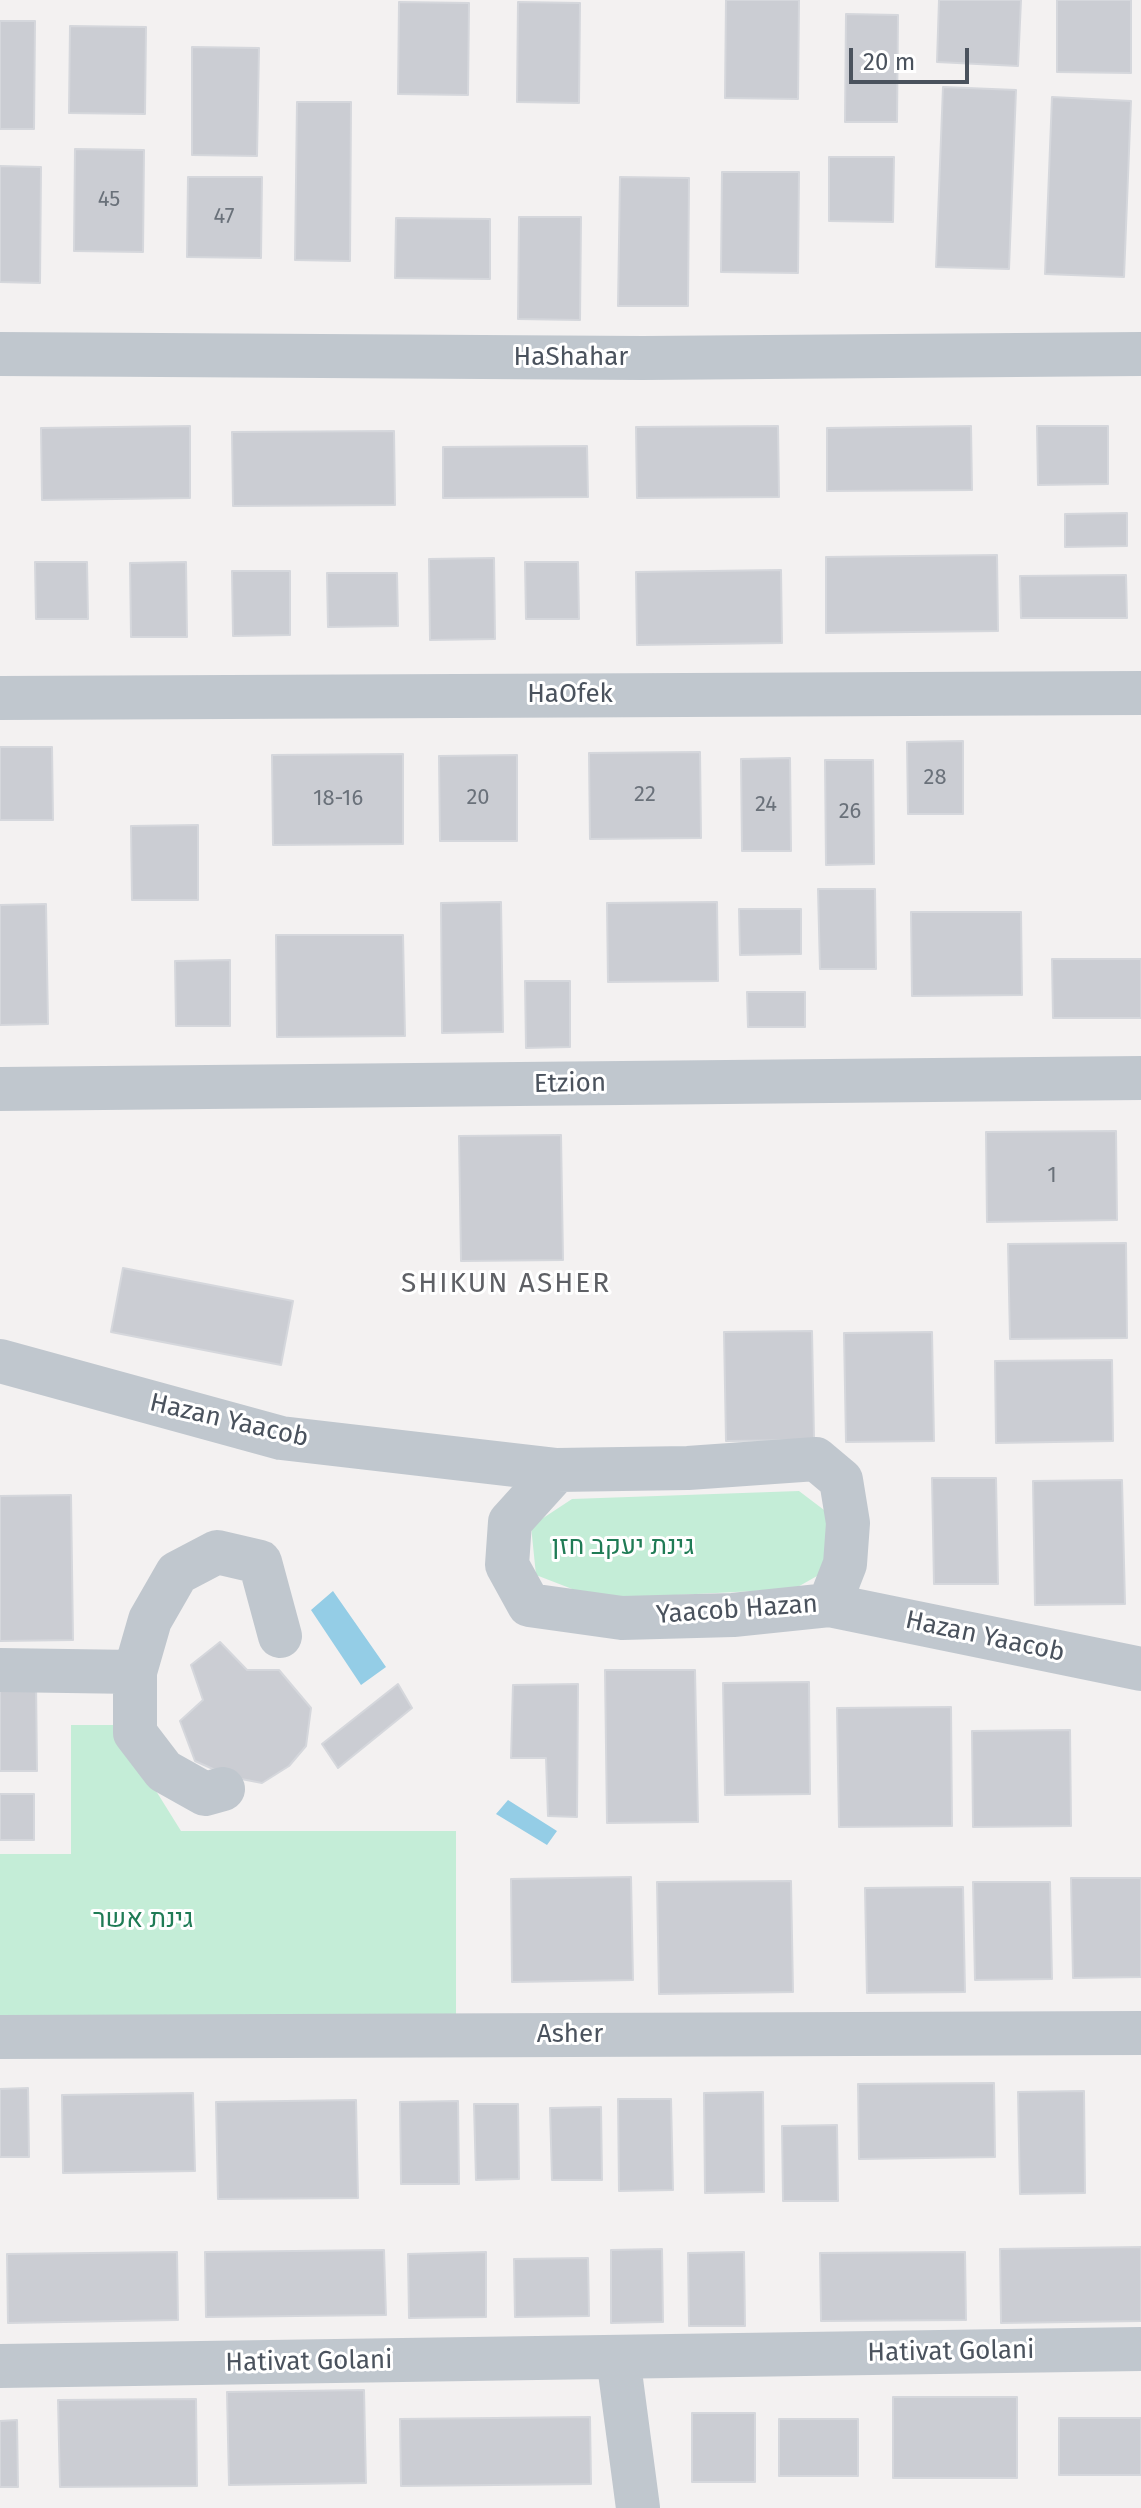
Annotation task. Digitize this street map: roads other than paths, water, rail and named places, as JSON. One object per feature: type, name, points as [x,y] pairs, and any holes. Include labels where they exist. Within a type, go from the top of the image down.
[{"type":"street","name":"HaShahar","points":[[0,354],[643,358],[1141,354]]},
{"type":"street","name":"HaOfek","points":[[0,698],[1141,693]]},
{"type":"street","name":"Etzion","points":[[0,1089],[1141,1078]]},
{"type":"street","name":"Hazan Yaacob","points":[[0,1361],[281,1438],[557,1470]]},
{"type":"street","name":"Yaacob Hazan","points":[[816,1459],[841,1480],[848,1523],[845,1564],[829,1605],[733,1615],[622,1618],[529,1605],[507,1565],[510,1522],[557,1470],[688,1468],[816,1459]]},
{"type":"street","points":[[223,1789],[205,1794],[164,1771],[135,1733],[135,1672],[150,1620],[177,1573],[217,1552],[260,1562],[280,1636]]},
{"type":"street","name":"Hazan Yaacob","points":[[829,1605],[1141,1669]]},
{"type":"street","points":[[0,1670],[135,1672]]},
{"type":"street","name":"Asher","points":[[0,2037],[1141,2033]]},
{"type":"street","name":"Hativat Golani","points":[[0,2366],[1141,2349]]},
{"type":"street","points":[[618,2357],[638,2508]]},
{"type":"water","points":[[333,1591],[386,1667],[361,1685],[311,1610]]},
{"type":"water","points":[[508,1800],[557,1831],[547,1845],[496,1814]]},
{"type":"district","name":"SHIKUN ASHER","points":[[506,1284]]},
{"type":"park label","name":"גינת יעקב חזן","points":[[623,1547]]},
{"type":"park label","name":"גינת אשר","points":[[143,1920]]}]
